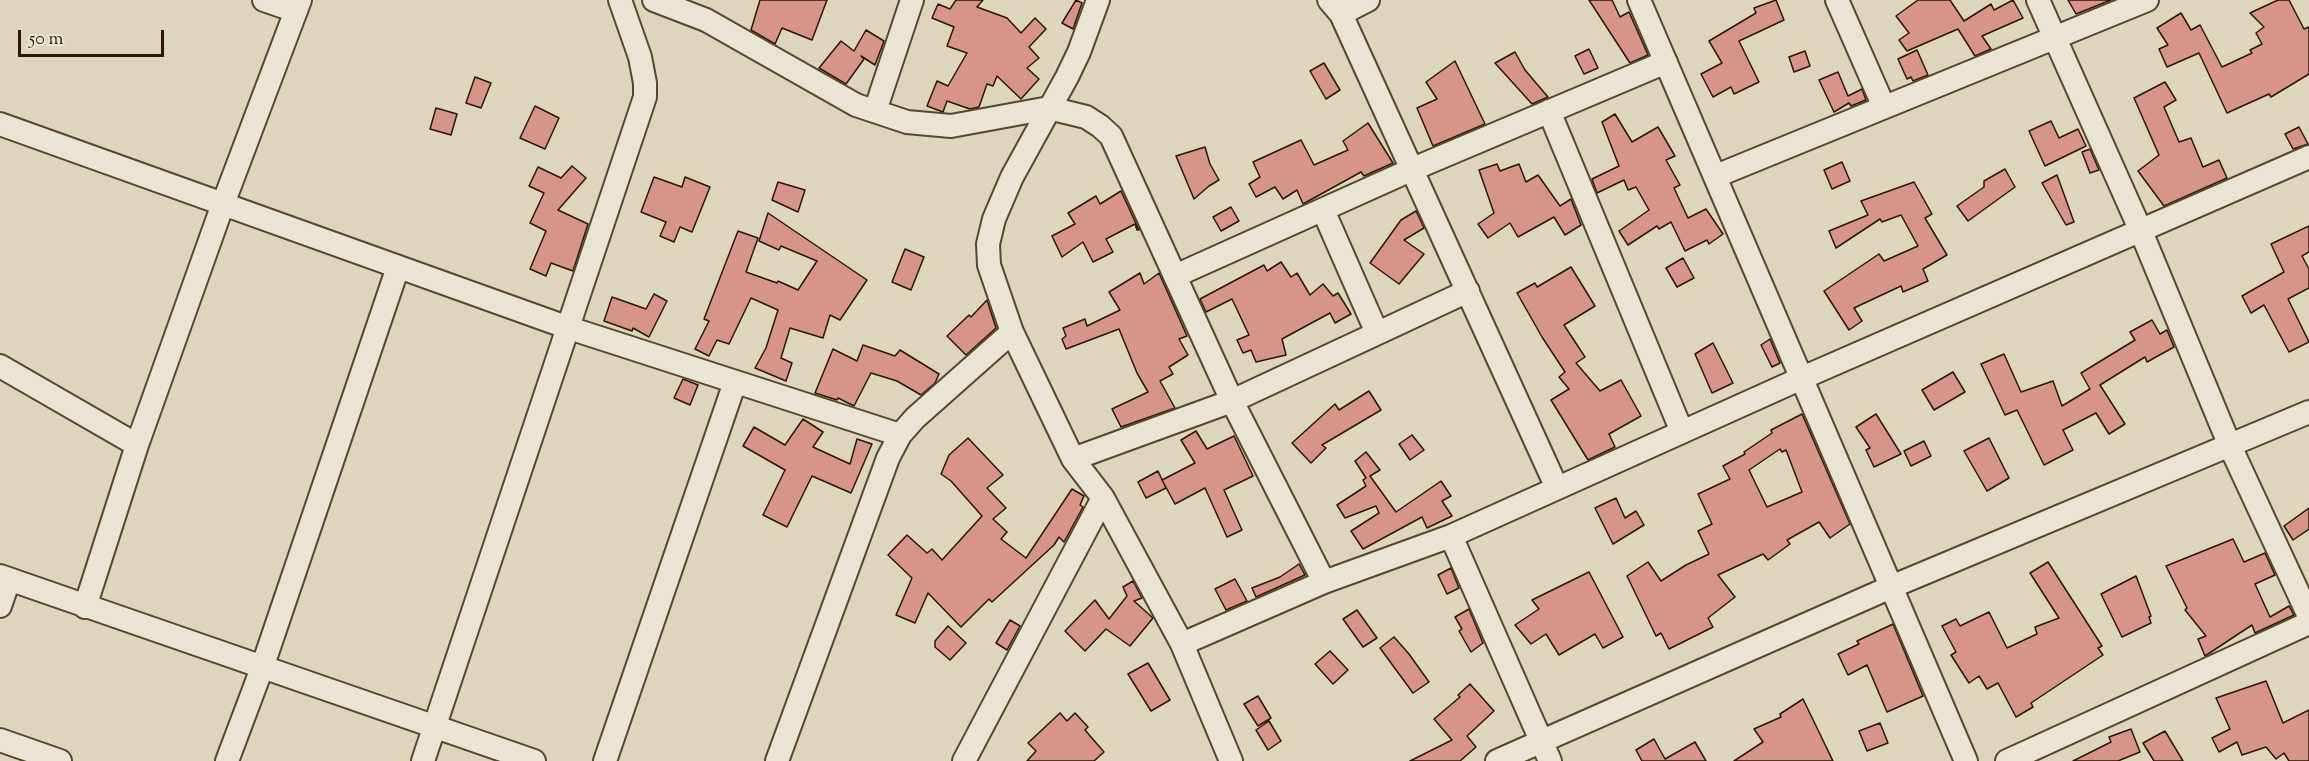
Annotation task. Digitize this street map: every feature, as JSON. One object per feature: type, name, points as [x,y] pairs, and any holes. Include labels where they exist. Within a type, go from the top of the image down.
[{"type":"street","points":[[85,607],[137,445],[223,204],[298,5],[264,0]]},
{"type":"street","points":[[423,761],[645,97],[645,82],[640,57],[620,0]]},
{"type":"street","points":[[654,0],[710,10],[838,96],[907,122],[951,126],[1049,108],[1086,117],[1111,136],[1232,401],[1324,582]]},
{"type":"street","points":[[875,111],[912,0]]},
{"type":"street","points":[[1098,0],[1079,52],[1012,177],[994,219],[988,244],[989,266],[1012,332],[1073,459],[1103,498],[1182,644],[1231,761]]},
{"type":"street","points":[[1368,0],[1335,7],[1413,169],[1557,488]]},
{"type":"street","points":[[1639,0],[1966,761]]},
{"type":"street","points":[[1837,0],[1884,107]]},
{"type":"street","points":[[2038,0],[2140,229],[2230,446],[2309,616]]},
{"type":"street","points":[[1716,176],[2147,0]]},
{"type":"street","points":[[1175,276],[1413,169],[1666,62]]},
{"type":"street","points":[[1549,111],[1682,432]]},
{"type":"street","points":[[0,124],[569,328],[900,435]]},
{"type":"street","points":[[1182,644],[1324,582],[1451,536],[1802,378],[2309,157]]},
{"type":"street","points":[[1323,210],[1377,333]]},
{"type":"street","points":[[227,761],[262,668],[398,267]]},
{"type":"street","points":[[1073,459],[1232,401],[1468,291]]},
{"type":"street","points":[[777,761],[888,458],[900,435],[915,418],[1012,332]]},
{"type":"street","points":[[0,366],[137,445]]},
{"type":"street","points":[[605,761],[735,382]]},
{"type":"street","points":[[1497,761],[1546,751],[1891,587],[2309,411]]},
{"type":"street","points":[[964,761],[1103,498]]},
{"type":"street","points":[[1451,536],[1546,751]]},
{"type":"street","points":[[0,606],[5,578],[534,761]]},
{"type":"street","points":[[2007,761],[2309,623]]},
{"type":"street","points":[[0,740],[60,761]]},
{"type":"building","points":[[760,0],[827,0],[812,40],[782,28],[775,44],[751,30]]},
{"type":"building","points":[[956,0],[983,0],[977,7],[1007,18],[1021,33],[1035,18],[1046,29],[1029,47],[1039,58],[1027,68],[1039,79],[1021,99],[997,76],[993,86],[987,84],[979,107],[970,109],[947,101],[943,112],[927,106],[937,81],[948,86],[967,53],[947,46],[954,27],[932,18],[938,4],[950,9]]},
{"type":"building","points":[[1076,0],[1082,3],[1073,29],[1062,23]]},
{"type":"building","points":[[1589,0],[1612,0],[1620,17],[1629,12],[1648,55],[1630,63]]},
{"type":"building","points":[[1776,0],[1784,20],[1739,41],[1759,82],[1734,94],[1731,87],[1713,97],[1701,74],[1722,63],[1709,41],[1756,13],[1754,8]]},
{"type":"building","points":[[1918,0],[1950,0],[1964,21],[1991,4],[1994,10],[2013,0],[2023,18],[1982,36],[1991,49],[1975,56],[1958,29],[1907,51],[1899,40],[1909,33],[1896,16]]},
{"type":"building","points":[[2068,0],[2111,0],[2076,14]]},
{"type":"building","points":[[2278,0],[2289,0],[2304,29],[2309,27],[2309,74],[2271,97],[2269,94],[2227,113],[2199,53],[2167,67],[2159,49],[2168,45],[2157,28],[2181,13],[2191,30],[2200,25],[2222,67],[2252,53],[2250,50],[2262,44],[2256,33],[2264,27],[2250,13]]},
{"type":"building","points":[[866,30],[884,41],[875,65],[861,56],[864,59],[846,84],[819,68],[841,41],[854,51]]},
{"type":"building","points":[[1589,49],[1598,68],[1584,74],[1575,56]]},
{"type":"building","points":[[1917,50],[1928,75],[1913,81],[1911,77],[1907,79],[1898,59]]},
{"type":"building","points":[[1805,51],[1810,66],[1794,72],[1789,57]]},
{"type":"building","points":[[1515,52],[1525,70],[1548,97],[1532,104],[1495,63]]},
{"type":"building","points":[[1455,61],[1485,124],[1433,146],[1417,108],[1437,99],[1426,82]]},
{"type":"building","points":[[1324,63],[1340,90],[1326,99],[1310,71]]},
{"type":"building","points":[[1838,72],[1848,96],[1862,89],[1866,100],[1851,106],[1849,103],[1834,112],[1819,80]]},
{"type":"building","points":[[475,77],[491,83],[481,108],[466,103]]},
{"type":"building","points":[[2165,82],[2176,100],[2164,107],[2179,142],[2191,138],[2203,167],[2219,160],[2227,178],[2164,206],[2138,171],[2159,155],[2134,98]]},
{"type":"building","points":[[535,106],[559,118],[545,149],[520,138]]},
{"type":"building","points":[[436,108],[457,114],[451,135],[430,129]]},
{"type":"building","points":[[1615,114],[1632,142],[1658,127],[1675,156],[1666,160],[1680,185],[1674,188],[1688,218],[1706,209],[1723,234],[1709,244],[1707,240],[1685,251],[1671,222],[1659,229],[1657,226],[1628,245],[1619,231],[1649,210],[1636,187],[1628,190],[1624,180],[1597,193],[1592,179],[1619,166],[1602,122]]},
{"type":"building","points":[[2051,121],[2059,138],[2078,129],[2086,146],[2045,166],[2029,131]]},
{"type":"building","points":[[1368,123],[1393,163],[1364,176],[1361,172],[1303,204],[1297,190],[1283,199],[1275,187],[1256,197],[1249,184],[1260,177],[1253,162],[1301,140],[1314,165],[1348,150],[1343,141]]},
{"type":"building","points":[[2299,127],[2308,144],[2293,149],[2285,134]]},
{"type":"building","points":[[1205,147],[1210,164],[1219,180],[1194,199],[1176,156]]},
{"type":"building","points":[[2090,149],[2099,170],[2090,173],[2082,152]]},
{"type":"building","points":[[1842,162],[1850,181],[1832,189],[1824,170]]},
{"type":"building","points":[[1497,164],[1500,171],[1519,164],[1526,182],[1538,175],[1560,206],[1571,199],[1581,225],[1565,235],[1554,217],[1518,237],[1510,223],[1488,238],[1478,224],[1494,213],[1479,170]]},
{"type":"building","points":[[572,166],[586,178],[558,210],[588,224],[573,271],[551,263],[546,276],[530,269],[546,231],[530,223],[544,193],[529,186],[538,167],[561,178]]},
{"type":"building","points":[[2005,169],[2015,187],[1968,221],[1957,206],[1984,187],[1984,181]]},
{"type":"building","points":[[2057,175],[2074,222],[2066,225],[2042,183]]},
{"type":"building","points":[[654,177],[682,187],[685,177],[710,187],[692,232],[680,227],[674,242],[660,236],[666,222],[641,212]]},
{"type":"building","points":[[778,182],[805,190],[798,212],[772,200]]},
{"type":"building","points":[[1914,182],[1932,214],[1925,218],[1947,255],[1923,269],[1928,281],[1903,292],[1901,286],[1854,308],[1862,321],[1849,330],[1824,291],[1879,254],[1884,261],[1918,246],[1901,215],[1882,222],[1880,219],[1836,248],[1829,231],[1868,215],[1861,201]]},
{"type":"building","points":[[1121,191],[1139,230],[1135,224],[1106,239],[1113,252],[1093,262],[1083,242],[1062,257],[1052,236],[1075,224],[1068,213],[1096,196],[1100,204]]},
{"type":"building","points":[[1231,207],[1239,221],[1221,231],[1213,217]]},
{"type":"building","points":[[1416,211],[1424,228],[1404,240],[1424,254],[1399,284],[1370,263],[1401,220]]},
{"type":"building","points":[[768,213],[867,280],[840,320],[830,315],[823,338],[790,328],[781,358],[792,363],[786,381],[755,368],[766,348],[778,310],[751,298],[729,344],[717,340],[709,356],[695,349],[709,321],[704,319],[738,231],[758,238],[746,272],[777,283],[778,281],[798,290],[817,261],[781,246],[779,250],[759,241]]},
{"type":"building","points":[[2309,226],[2309,252],[2302,256],[2309,269],[2309,288],[2288,299],[2309,342],[2289,352],[2264,305],[2251,313],[2242,296],[2284,272],[2271,244]]},
{"type":"building","points":[[905,249],[924,257],[911,290],[892,282]]},
{"type":"building","points":[[1683,258],[1694,278],[1677,287],[1666,268]]},
{"type":"building","points":[[1281,262],[1291,277],[1297,273],[1310,295],[1323,284],[1333,296],[1338,293],[1351,314],[1335,323],[1330,313],[1282,339],[1286,355],[1256,362],[1251,350],[1243,353],[1237,340],[1249,335],[1232,299],[1206,312],[1200,299],[1264,265],[1267,271]]},
{"type":"building","points":[[1571,267],[1595,306],[1564,325],[1585,357],[1576,363],[1600,391],[1621,380],[1641,416],[1609,434],[1615,447],[1588,460],[1551,400],[1569,389],[1559,377],[1565,372],[1517,293],[1535,283],[1537,287]]},
{"type":"building","points":[[1140,273],[1144,284],[1159,273],[1187,336],[1179,339],[1188,355],[1169,367],[1173,374],[1160,381],[1175,408],[1121,427],[1112,409],[1148,392],[1137,373],[1119,329],[1066,349],[1062,339],[1066,336],[1063,328],[1085,319],[1087,326],[1120,310],[1109,292]]},
{"type":"building","points":[[654,294],[667,301],[649,337],[633,328],[632,331],[604,321],[612,297],[646,309]]},
{"type":"building","points":[[987,300],[996,328],[966,355],[947,336],[969,315],[971,317]]},
{"type":"building","points":[[2152,320],[2160,334],[2167,330],[2174,347],[2147,362],[2145,357],[2100,385],[2125,424],[2109,434],[2096,413],[2063,430],[2073,450],[2044,465],[2017,410],[2005,415],[1981,364],[2004,354],[2021,392],[2053,381],[2062,406],[2090,389],[2081,373],[2135,340],[2130,332]]},
{"type":"building","points":[[1770,339],[1780,363],[1772,367],[1761,345]]},
{"type":"building","points":[[1713,343],[1733,383],[1712,393],[1695,354]]},
{"type":"building","points":[[863,345],[895,356],[900,350],[939,374],[935,383],[921,395],[897,381],[871,373],[854,406],[838,398],[837,400],[815,393],[833,349],[857,361]]},
{"type":"building","points":[[1953,372],[1965,392],[1934,410],[1922,390]]},
{"type":"building","points":[[683,379],[698,385],[690,405],[674,398]]},
{"type":"building","points":[[1369,391],[1381,410],[1322,445],[1326,448],[1311,463],[1292,443],[1335,404],[1339,410]]},
{"type":"building","points":[[1802,414],[1850,524],[1830,538],[1819,522],[1787,540],[1790,544],[1768,560],[1763,554],[1718,575],[1735,597],[1708,618],[1713,627],[1669,649],[1661,633],[1656,636],[1627,576],[1648,562],[1661,581],[1709,554],[1698,531],[1712,524],[1698,494],[1730,479],[1723,466],[1745,454],[1744,452],[1772,433],[1771,430]],"holes":[[[1780,449],[1782,452],[1786,450],[1802,492],[1767,507],[1749,470]]]},
{"type":"building","points":[[1876,414],[1901,454],[1874,467],[1866,450],[1870,448],[1856,427]]},
{"type":"building","points":[[803,419],[823,432],[813,447],[850,464],[857,439],[872,444],[851,493],[812,476],[787,527],[763,515],[785,470],[743,446],[754,427],[785,445]]},
{"type":"building","points":[[1196,431],[1207,449],[1234,436],[1253,476],[1224,490],[1242,530],[1227,537],[1205,488],[1175,504],[1162,480],[1195,463],[1181,440]]},
{"type":"building","points":[[1412,435],[1424,450],[1410,460],[1399,444]]},
{"type":"building","points":[[968,438],[1003,475],[987,488],[1006,508],[993,519],[1007,532],[1001,539],[1026,558],[1072,489],[1084,496],[1080,505],[1083,507],[1064,542],[1059,537],[1054,545],[992,602],[989,599],[961,627],[928,593],[915,623],[896,615],[912,578],[888,555],[907,535],[927,553],[932,549],[942,560],[982,516],[951,481],[941,474],[949,455]]},
{"type":"building","points":[[1989,438],[2009,478],[1987,491],[1964,451]]},
{"type":"building","points":[[1924,441],[1931,456],[1911,466],[1904,451]]},
{"type":"building","points":[[1366,452],[1380,470],[1370,476],[1396,512],[1441,481],[1451,496],[1442,501],[1452,516],[1427,528],[1422,517],[1363,549],[1351,531],[1379,513],[1376,506],[1345,518],[1337,505],[1366,486],[1363,480],[1366,478],[1355,461]]},
{"type":"building","points":[[1158,471],[1166,488],[1146,498],[1138,482]]},
{"type":"building","points":[[1616,498],[1625,518],[1636,511],[1644,525],[1613,544],[1595,508]]},
{"type":"building","points":[[2309,508],[2309,529],[2293,540],[2284,526]]},
{"type":"building","points":[[2233,539],[2244,562],[2265,553],[2275,575],[2255,584],[2270,617],[2289,606],[2294,615],[2255,633],[2252,625],[2205,656],[2198,639],[2206,636],[2185,610],[2187,608],[2166,566]]},
{"type":"building","points":[[2048,562],[2102,646],[2098,648],[2103,655],[2031,703],[2033,707],[2016,717],[1998,683],[1987,689],[1979,676],[1969,683],[1951,655],[1956,652],[1942,626],[1956,619],[1960,626],[1989,612],[2007,648],[2037,634],[2035,627],[2059,618],[2030,573]]},
{"type":"building","points":[[1299,564],[1305,575],[1256,597],[1252,588],[1280,577]]},
{"type":"building","points":[[1451,568],[1459,588],[1447,594],[1438,575]]},
{"type":"building","points":[[1589,572],[1623,637],[1603,648],[1595,634],[1559,655],[1546,634],[1531,644],[1515,625],[1539,609],[1532,600]]},
{"type":"building","points":[[2136,576],[2151,616],[2149,617],[2151,623],[2122,637],[2101,594]]},
{"type":"building","points":[[1235,579],[1247,601],[1226,610],[1215,589]]},
{"type":"building","points":[[1133,581],[1142,598],[1134,601],[1153,618],[1130,646],[1106,629],[1085,651],[1065,631],[1095,600],[1109,619],[1127,596],[1123,587]]},
{"type":"building","points":[[1469,609],[1483,643],[1471,652],[1459,631],[1462,629],[1455,617]]},
{"type":"building","points":[[1357,610],[1377,638],[1363,647],[1343,619]]},
{"type":"building","points":[[1010,620],[1020,626],[1007,650],[996,643]]},
{"type":"building","points":[[1893,624],[1923,696],[1887,712],[1867,665],[1848,675],[1838,654],[1859,644],[1857,641]]},
{"type":"building","points":[[948,626],[966,643],[950,660],[935,647],[935,641]]},
{"type":"building","points":[[1394,637],[1429,682],[1413,693],[1380,648]]},
{"type":"building","points":[[1330,651],[1348,670],[1333,684],[1315,664]]},
{"type":"building","points":[[1148,663],[1170,700],[1151,711],[1128,674]]},
{"type":"building","points":[[2266,681],[2283,723],[2309,710],[2309,761],[2289,761],[2284,753],[2276,759],[2266,747],[2242,755],[2237,742],[2219,752],[2212,738],[2230,729],[2216,698]]},
{"type":"building","points":[[1470,684],[1494,711],[1467,736],[1476,747],[1460,761],[1410,761],[1452,740],[1434,719],[1460,697],[1458,695]]},
{"type":"building","points":[[1258,696],[1271,718],[1258,726],[1244,704]]},
{"type":"building","points":[[1803,699],[1833,761],[1734,761],[1763,742],[1754,729],[1781,717],[1780,714]]},
{"type":"building","points":[[1060,713],[1067,721],[1075,713],[1088,727],[1085,730],[1104,752],[1094,761],[1027,761],[1036,751],[1028,743]]},
{"type":"building","points":[[1269,721],[1281,741],[1268,750],[1256,730]]},
{"type":"building","points":[[1880,723],[1888,743],[1867,751],[1859,731]]},
{"type":"building","points":[[2131,729],[2140,752],[2118,761],[2073,761],[2111,742],[2109,737]]},
{"type":"building","points":[[2165,731],[2183,761],[2154,761],[2143,743]]},
{"type":"building","points":[[1654,739],[1665,759],[1695,742],[1706,761],[1642,761],[1636,750]]}]
